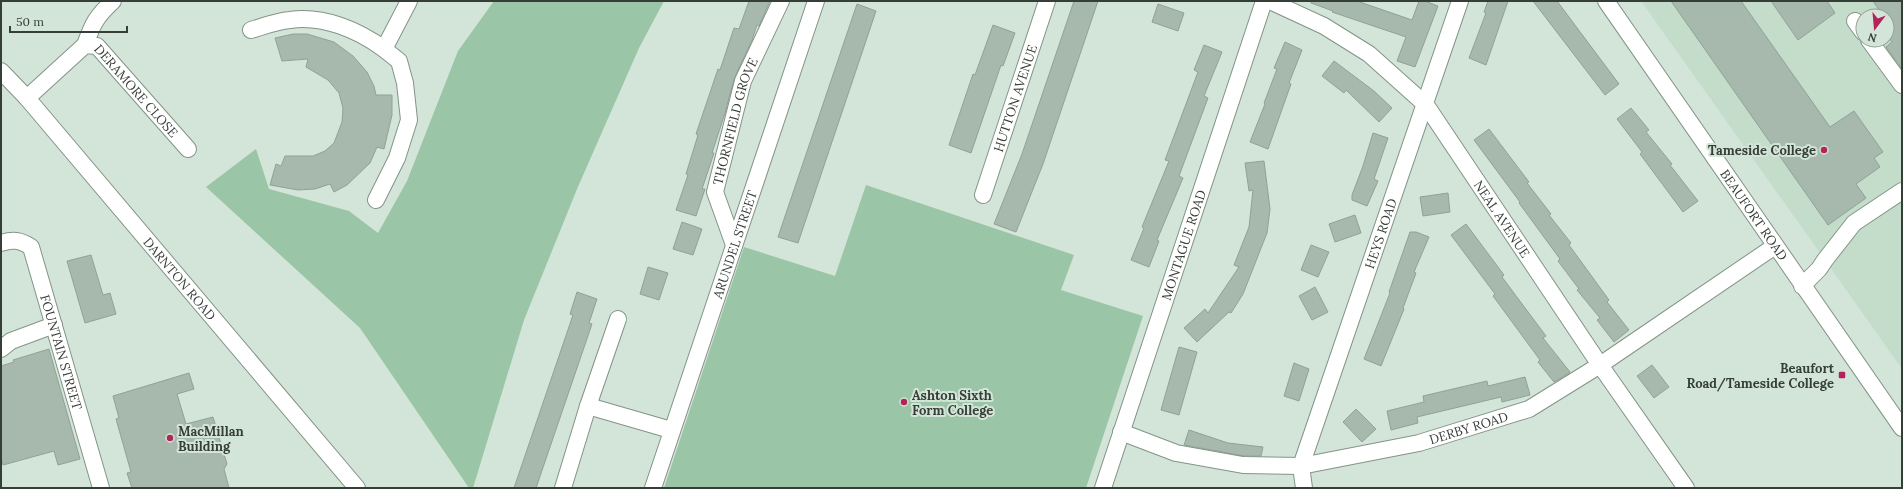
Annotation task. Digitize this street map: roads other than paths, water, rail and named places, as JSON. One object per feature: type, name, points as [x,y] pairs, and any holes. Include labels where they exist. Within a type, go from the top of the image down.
[{"type":"street","points":[[86,45],[92,24],[100,12],[114,1]]},
{"type":"street","points":[[384,49],[409,1]]},
{"type":"street","name":"THORNFIELD GROVE","points":[[734,245],[715,192],[743,81],[781,1]]},
{"type":"street","name":"ARUNDEL STREET","points":[[653,488],[671,430],[816,1]]},
{"type":"street","name":"HUTTON AVENUE","points":[[983,195],[1047,1]]},
{"type":"street","name":"MONTAGUE ROAD","points":[[1102,488],[1264,1]]},
{"type":"street","name":"NEAL AVENUE","points":[[1270,1],[1324,26],[1370,54],[1426,105],[1600,366],[1686,488]]},
{"type":"street","name":"HEYS ROAD","points":[[1301,466],[1426,105],[1460,1]]},
{"type":"street","name":"BEAUFORT ROAD","points":[[1606,1],[1802,286],[1902,428]]},
{"type":"street","points":[[251,30],[290,20],[326,21],[369,38],[399,61],[405,83],[409,120],[397,158],[376,200]]},
{"type":"street","name":"DERAMORE CLOSE","points":[[27,98],[86,45],[96,46],[188,149]]},
{"type":"street","points":[[1875,48],[1902,85]]},
{"type":"street","name":"DARNTON ROAD","points":[[1,71],[27,98],[357,488]]},
{"type":"street","points":[[1802,286],[1819,270],[1824,260],[1854,223],[1902,191]]},
{"type":"street","name":"FOUNTAIN STREET","points":[[1,243],[10,240],[21,241],[31,247],[101,488]]},
{"type":"street","name":"DERBY ROAD","points":[[1121,432],[1176,453],[1243,465],[1301,466],[1419,443],[1529,409],[1600,366],[1775,246]]},
{"type":"street","points":[[562,488],[618,319]]},
{"type":"street","points":[[1,349],[11,341],[54,325]]},
{"type":"street","points":[[588,406],[671,430]]},
{"type":"street","points":[[1301,466],[1304,488]]},
{"type":"place","name":"Tameside College","points":[[1824,150]]},
{"type":"place","name":"Beaufort Road/Tameside College","points":[[1842,375]]},
{"type":"place","name":"Ashton Sixth Form College","points":[[904,402]]},
{"type":"place","name":"MacMillan Building","points":[[170,438]]}]
